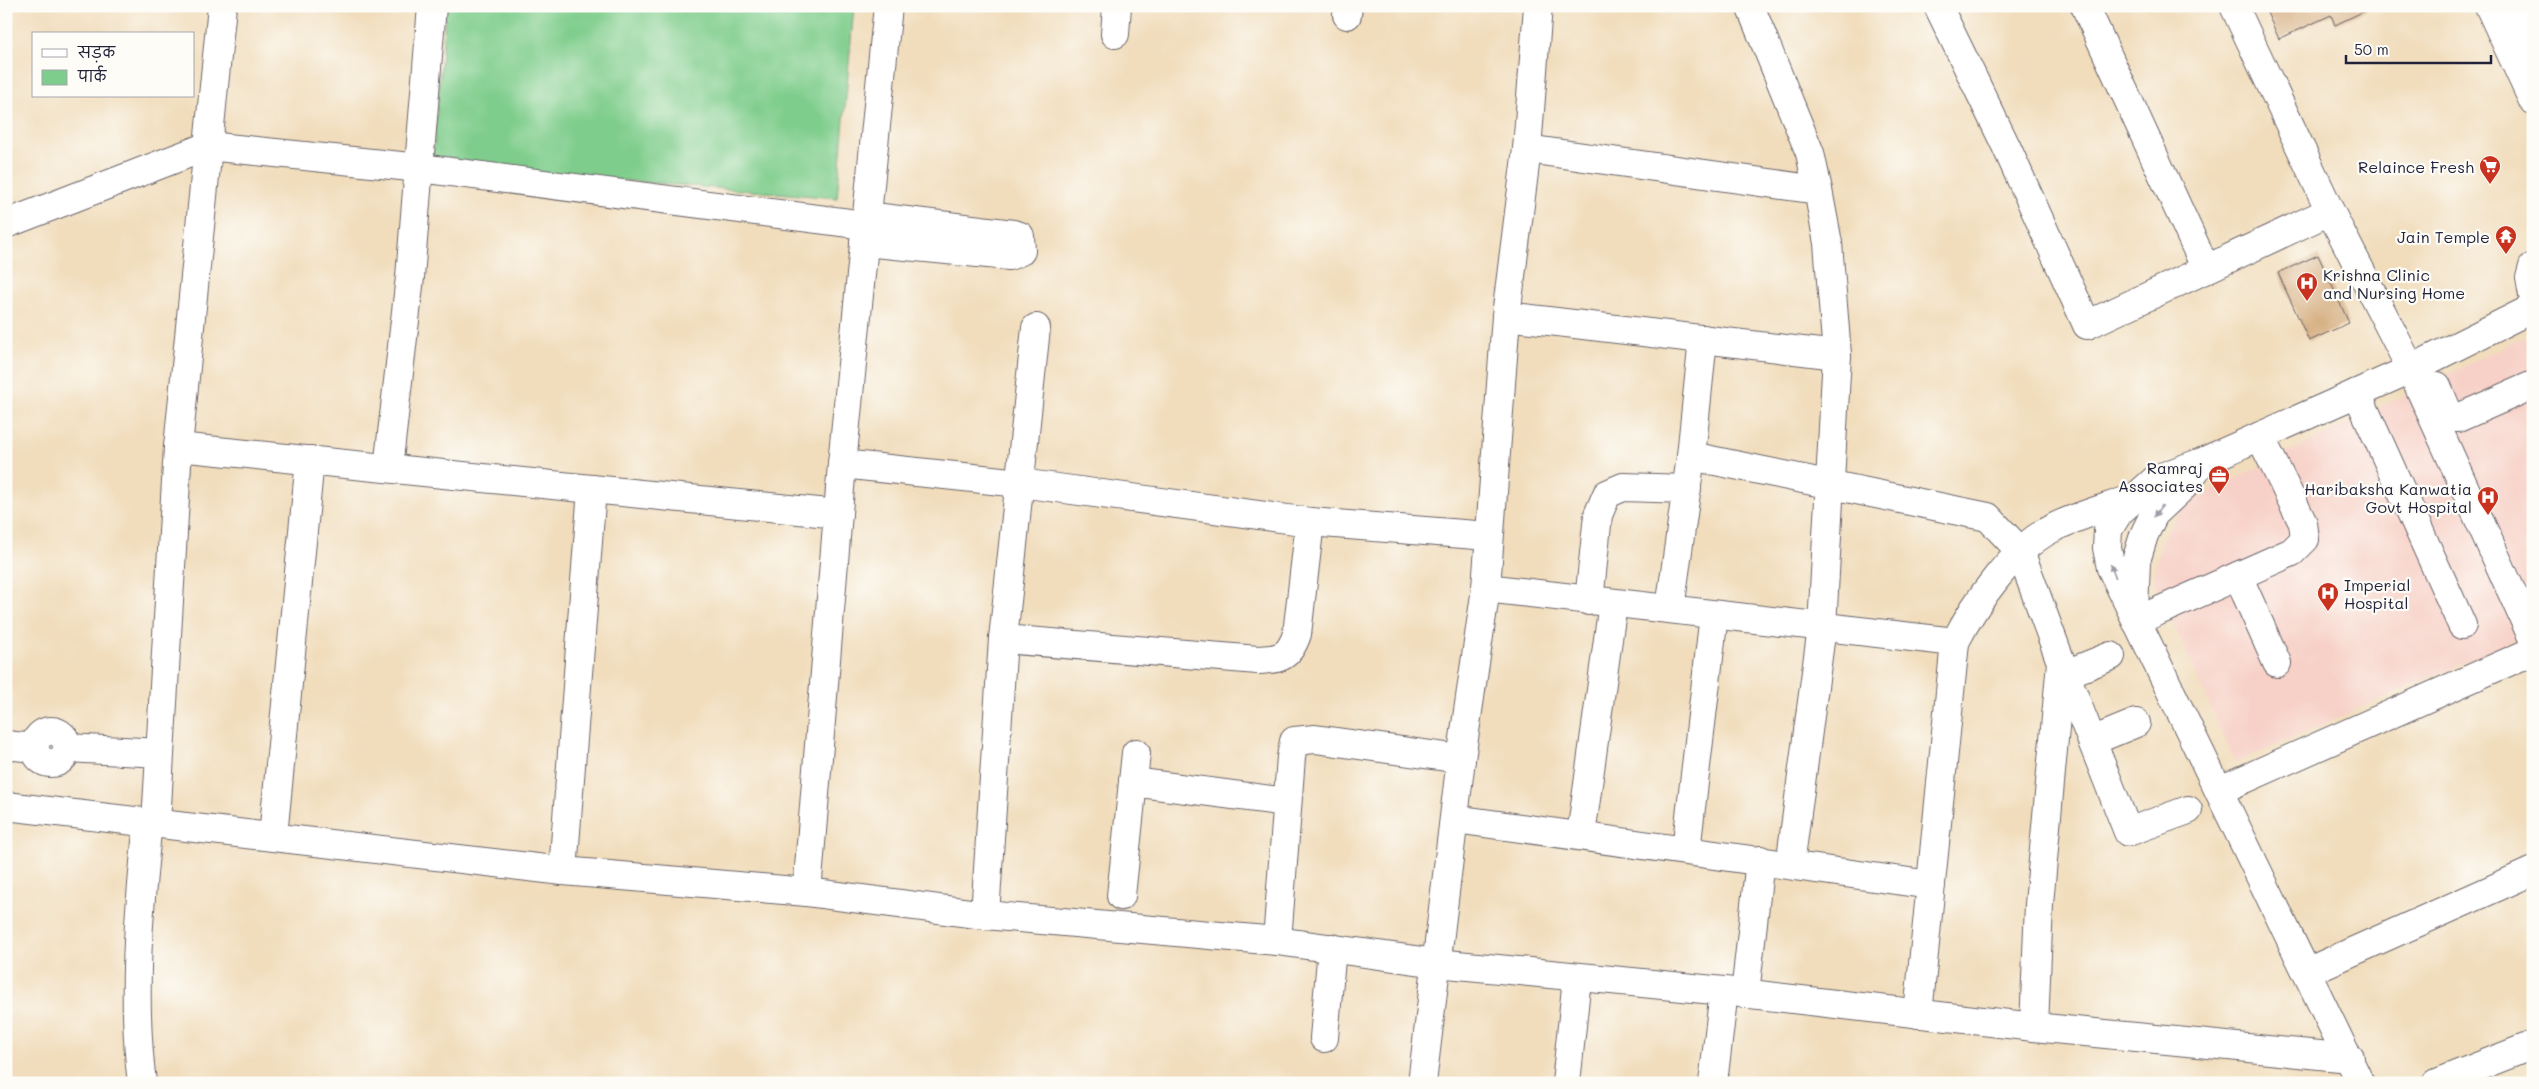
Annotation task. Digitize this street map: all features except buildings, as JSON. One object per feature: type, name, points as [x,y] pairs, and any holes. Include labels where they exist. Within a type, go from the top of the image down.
[{"type":"street","points":[[142,1083],[137,1044],[138,919],[160,753],[178,446],[222,6]]},
{"type":"street","points":[[388,468],[420,168],[432,6]]},
{"type":"street","points":[[807,892],[842,464],[888,6]]},
{"type":"street","points":[[1115,34],[1116,6]]},
{"type":"street","points":[[1422,1083],[1461,759],[1486,588],[1506,316],[1527,149],[1538,6]]},
{"type":"street","points":[[1750,6],[1810,153],[1828,243],[1837,355],[1822,627],[1790,865]]},
{"type":"street","points":[[1938,6],[2006,146],[2087,325],[2330,211]]},
{"type":"street","points":[[2084,6],[2206,269]]},
{"type":"street","points":[[2234,6],[2330,211],[2418,366],[2450,417],[2525,584]]},
{"type":"street","points":[[2489,6],[2533,102]]},
{"type":"street","points":[[2513,6],[2533,48]]},
{"type":"street","points":[[6,224],[208,146],[420,168],[865,228]]},
{"type":"street","points":[[1527,149],[1818,190]]},
{"type":"street","points":[[2533,267],[2530,278],[2533,295]]},
{"type":"street","points":[[2360,1083],[2350,1058],[2111,568],[2107,548],[2108,530],[2119,512],[2156,479],[2202,462],[2418,366],[2533,308]]},
{"type":"street","points":[[1506,316],[1837,355]]},
{"type":"street","points":[[985,915],[1003,639],[1036,328]]},
{"type":"street","points":[[1670,610],[1687,489],[1704,339]]},
{"type":"street","points":[[2418,366],[2533,639]]},
{"type":"street","points":[[2450,417],[2458,418],[2533,385]]},
{"type":"street","points":[[2356,393],[2462,625]]},
{"type":"street","points":[[2135,618],[2292,552],[2305,539],[2303,523],[2260,436]]},
{"type":"street","points":[[178,446],[838,514]]},
{"type":"street","points":[[1691,456],[1988,517],[2020,551],[2063,668],[2128,832],[2188,810]]},
{"type":"street","points":[[273,836],[310,460]]},
{"type":"street","points":[[2135,618],[2136,561],[2144,535],[2154,514],[2185,485],[2202,462]]},
{"type":"street","points":[[842,464],[1020,483],[1310,522],[1489,536]]},
{"type":"street","points":[[1581,835],[1601,602],[1598,515],[1607,494],[1623,486],[1687,489]]},
{"type":"street","points":[[563,871],[592,489]]},
{"type":"street","points":[[1918,1014],[1955,642],[1971,610],[2020,551],[2054,527],[2132,499]]},
{"type":"street","points":[[1003,639],[1258,660],[1278,659],[1292,649],[1298,634],[1310,522]]},
{"type":"street","points":[[2238,576],[2277,663]]},
{"type":"street","points":[[1486,588],[1955,642]]},
{"type":"street","points":[[1686,850],[1714,615]]},
{"type":"street","points":[[2220,790],[2533,651]]},
{"type":"street","points":[[2063,668],[2111,656]]},
{"type":"street","points":[[2034,1027],[2039,904],[2063,668]]},
{"type":"street","points":[[2092,741],[2136,724]]},
{"type":"street","points":[[6,745],[34,748],[40,734],[51,730],[61,734],[67,743],[67,748],[160,753]]},
{"type":"street","points":[[1277,940],[1287,802],[1294,741],[1315,738],[1461,759]]},
{"type":"street","points":[[1121,896],[1136,753]]},
{"type":"street","points":[[1133,782],[1287,802]]},
{"type":"street","points":[[6,806],[563,871],[807,892],[985,915],[1277,940],[1437,963],[1735,993],[2034,1027],[2350,1058]]},
{"type":"street","points":[[1455,819],[1931,885]]},
{"type":"street","points":[[1713,1083],[1735,993],[1760,860]]},
{"type":"street","points":[[2308,972],[2533,871]]},
{"type":"street","points":[[1324,1038],[1332,948]]},
{"type":"street","points":[[1566,1083],[1577,978]]},
{"type":"street","points":[[2436,1083],[2533,1045]]},
{"type":"shaded area","name":"Imperial Hospital","points":[[2523,337],[2533,344],[2533,632],[2236,763],[2153,579],[2163,537],[2186,503]]},
{"type":"green space","points":[[446,6],[854,6],[837,198],[432,165]]},
{"type":"place","name":"Relaince Fresh","points":[[2490,185]]},
{"type":"place","name":"Jain Temple","points":[[2506,255]]},
{"type":"place","name":"Krishna Clinic and Nursing Home","points":[[2307,302]]},
{"type":"place","name":"Ramraj Associates","points":[[2219,495]]},
{"type":"place","name":"Haribaksha Kanwatia Govt Hospital","points":[[2488,516]]},
{"type":"place","name":"Imperial Hospital","points":[[2328,612]]}]
